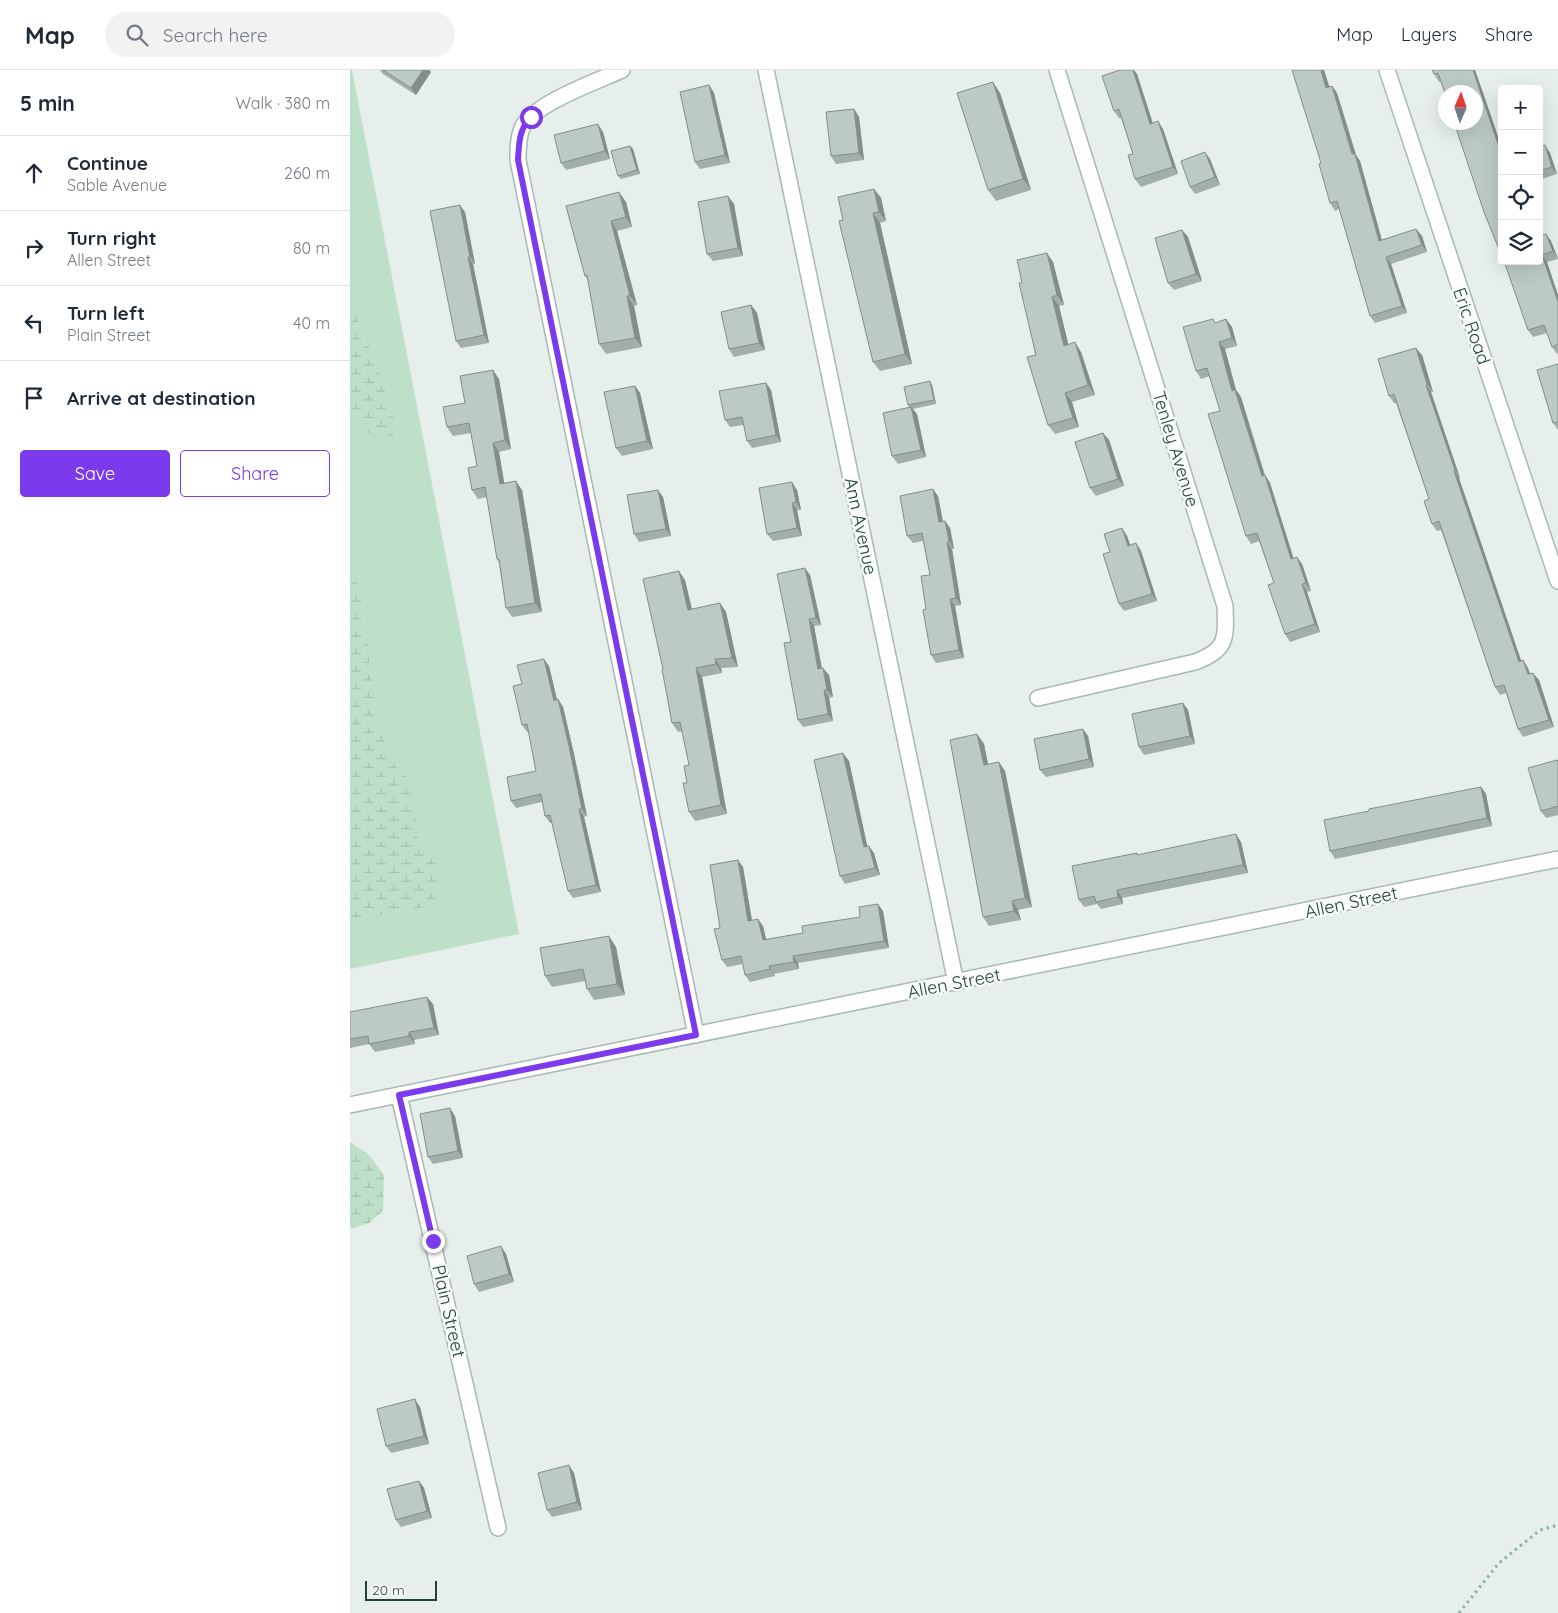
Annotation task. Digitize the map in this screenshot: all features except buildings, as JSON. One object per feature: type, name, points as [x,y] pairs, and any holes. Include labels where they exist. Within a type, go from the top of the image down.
[{"type":"street","points":[[622,70],[563,97],[536,112],[522,127],[519,137],[518,160],[696,1035]]},
{"type":"street","name":"Ann Avenue","points":[[766,70],[956,983]]},
{"type":"street","name":"Tenley Avenue","points":[[1038,698],[1210,657],[1216,653],[1222,644],[1226,628],[1225,606],[1057,70]]},
{"type":"street","name":"Eric Road","points":[[1387,70],[1558,582]]},
{"type":"street","name":"Allen Street","points":[[350,1105],[1558,859]]},
{"type":"street","name":"Plain Street","points":[[399,1095],[498,1528]]},
{"type":"path","points":[[1459,1613],[1499,1563],[1540,1530],[1558,1525]]},
{"type":"green space","points":[[350,70],[352,70],[519,934],[350,969]]},
{"type":"green space","points":[[350,302],[378,368],[394,419],[393,437],[389,442],[366,432],[350,412]]},
{"type":"green space","points":[[350,572],[354,576],[362,600],[363,624],[369,647],[369,664],[374,687],[377,723],[395,766],[409,780],[414,800],[418,840],[439,868],[438,895],[430,905],[420,908],[396,909],[350,927]]},
{"type":"green space","points":[[350,1142],[369,1155],[384,1175],[383,1211],[369,1223],[350,1229]]},
{"type":"route","points":[[433,1241],[399,1095],[696,1035],[518,160],[519,137],[522,127],[531,117]]}]
